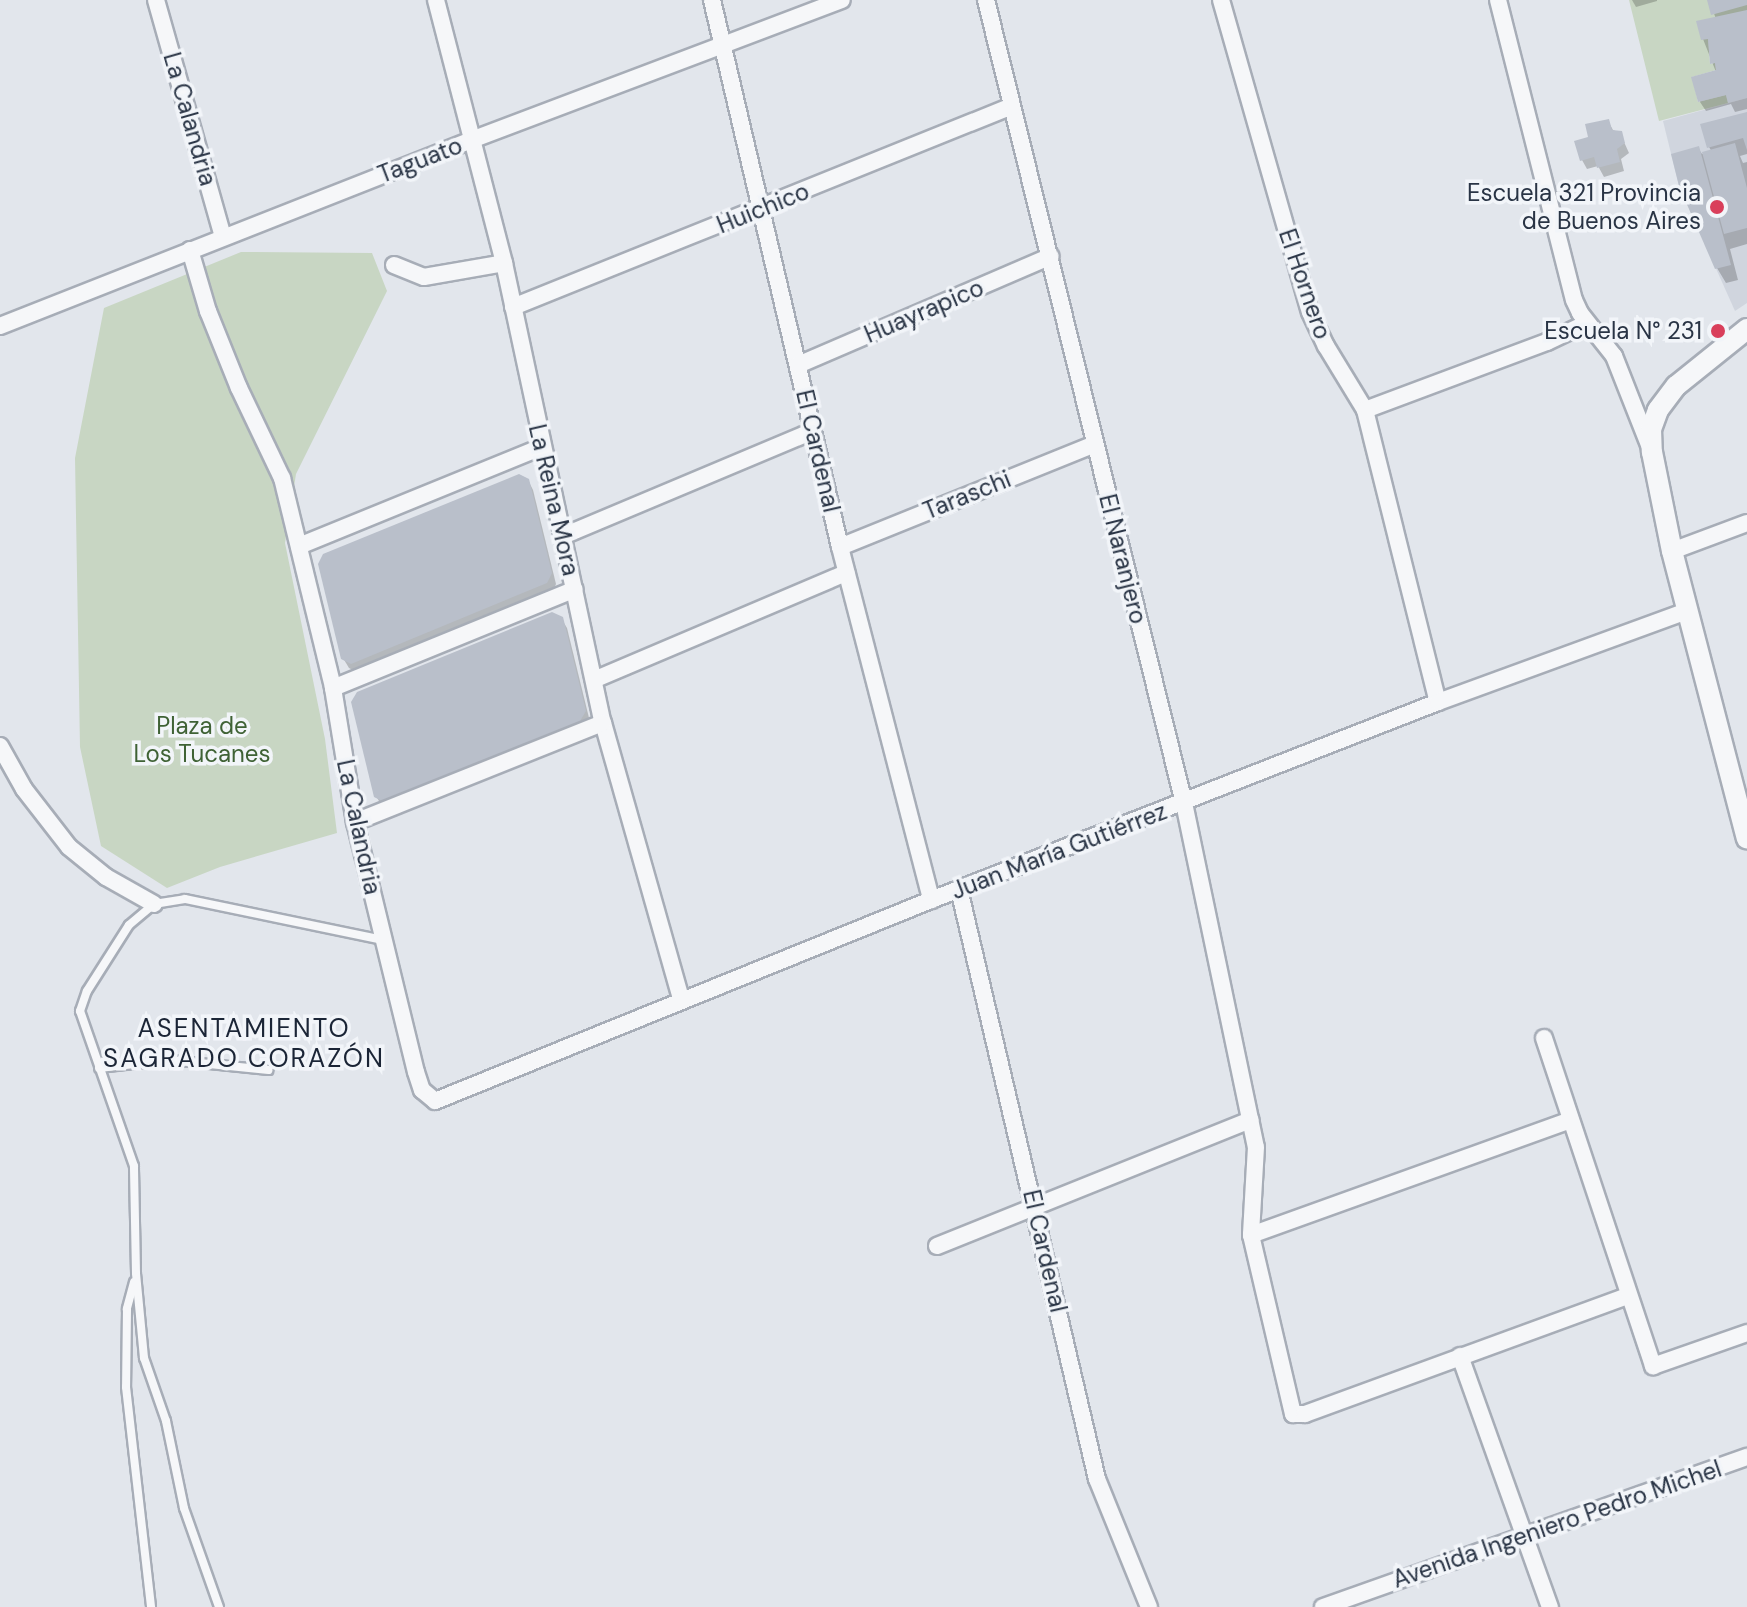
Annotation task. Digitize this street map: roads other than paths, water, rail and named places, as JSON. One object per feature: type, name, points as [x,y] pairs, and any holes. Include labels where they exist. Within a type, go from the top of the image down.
[{"type":"street","name":"La Calandria","points":[[156,0],[223,237]]},
{"type":"street","name":"La Reina Mora","points":[[436,0],[504,263],[541,447],[596,679],[603,723],[681,998]]},
{"type":"street","name":"El Cardenal","points":[[712,0],[846,573],[931,900]]},
{"type":"street","name":"Taguato","points":[[0,326],[474,139],[842,0]]},
{"type":"street","name":"El Naranjero","points":[[986,0],[1184,803],[1256,1147],[1251,1235],[1293,1414],[1305,1414],[1460,1356]]},
{"type":"street","name":"El Hornero","points":[[1221,0],[1310,312],[1326,346],[1365,410],[1438,702]]},
{"type":"street","points":[[1498,0],[1574,300],[1587,323],[1614,356],[1652,452]]},
{"type":"street","name":"Huichico","points":[[513,307],[1012,106]]},
{"type":"street","name":"La Calandria","points":[[190,250],[223,350],[282,478],[333,688],[355,822],[416,1072],[422,1090],[435,1101]]},
{"type":"street","name":"Huayrapico","points":[[798,365],[1051,256]]},
{"type":"street","points":[[394,265],[424,277],[504,263]]},
{"type":"street","points":[[1365,410],[1547,342],[1587,323]]},
{"type":"street","points":[[1747,329],[1697,367],[1667,398],[1651,429],[1652,452],[1672,551],[1747,838]]},
{"type":"street","points":[[563,536],[813,431]]},
{"type":"street","name":"Taraschi","points":[[840,547],[1095,444]]},
{"type":"street","points":[[299,546],[541,447]]},
{"type":"street","points":[[1672,551],[1747,523]]},
{"type":"street","points":[[596,679],[846,573]]},
{"type":"street","points":[[333,688],[575,589]]},
{"type":"street","name":"Juan María Gutiérrez","points":[[435,1101],[681,998],[959,889],[1438,702],[1687,611]]},
{"type":"street","points":[[355,822],[603,723]]},
{"type":"street","points":[[0,746],[24,789],[69,847],[106,877],[154,904]]},
{"type":"street","name":"El Cardenal","points":[[959,889],[1097,1479],[1149,1607]]},
{"type":"street","points":[[1544,1038],[1653,1366],[1747,1333]]},
{"type":"street","points":[[937,1246],[1251,1120]]},
{"type":"street","points":[[1251,1235],[1570,1120]]},
{"type":"street","points":[[1550,1607],[1460,1356],[1628,1296]]},
{"type":"street","name":"Avenida Ingeniero Pedro Michel","points":[[1323,1607],[1747,1457]]},
{"type":"lane","points":[[219,1607],[184,1508],[166,1421],[144,1358],[136,1273],[134,1166],[80,1011],[87,991],[129,925],[154,904],[185,899],[384,940]]},
{"type":"lane","points":[[99,1068],[170,1060],[268,1070]]},
{"type":"lane","points":[[136,1273],[127,1309],[126,1387],[151,1607]]},
{"type":"place","name":"Escuela 321 Provincia de Buenos Aires","points":[[1717,207]]},
{"type":"place","name":"Escuela N° 231","points":[[1718,331]]},
{"type":"district","name":"ASENTAMIENTO SAGRADO CORAZÓN","points":[[244,1044]]},
{"type":"park label","name":"Plaza de Los Tucanes","points":[[202,740]]}]
